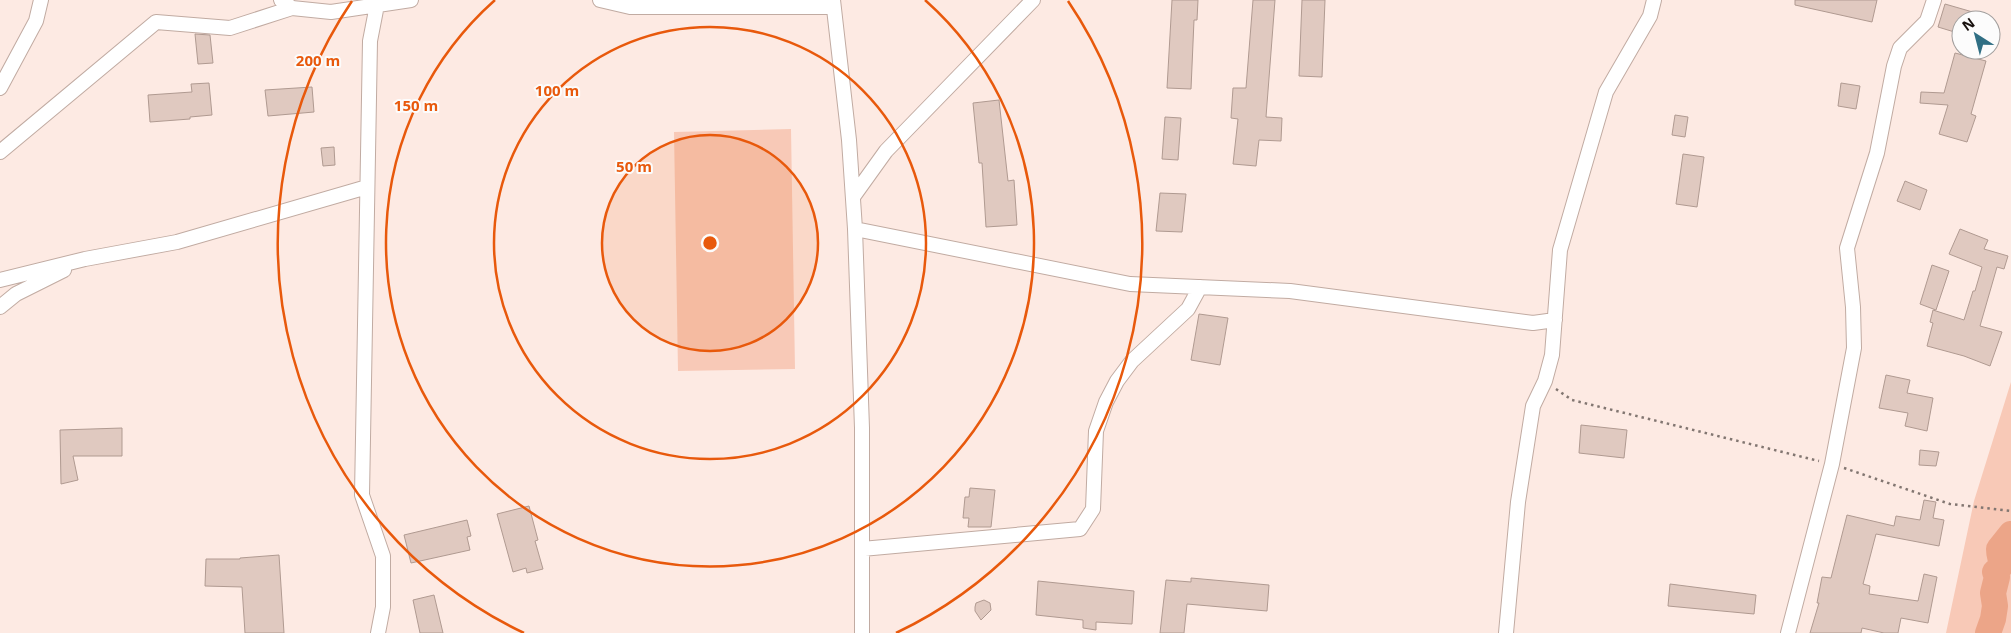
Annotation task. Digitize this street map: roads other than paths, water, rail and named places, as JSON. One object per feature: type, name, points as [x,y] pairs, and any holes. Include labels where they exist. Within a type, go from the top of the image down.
[{"type":"street","points":[[0,88],[36,21],[41,0]]},
{"type":"street","points":[[0,152],[156,22],[230,28],[286,4],[331,12],[411,0]]},
{"type":"street","points":[[600,0],[630,7],[825,4],[849,140],[855,229],[862,428],[862,633]]},
{"type":"street","points":[[852,197],[886,151],[1033,0]]},
{"type":"street","points":[[1506,633],[1523,473],[1533,406],[1545,382],[1552,355],[1560,250],[1606,92],[1650,16],[1654,0]]},
{"type":"street","points":[[1788,633],[1832,464],[1854,348],[1847,248],[1877,153],[1894,66],[1900,48],[1927,21],[1934,0]]},
{"type":"street","points":[[377,5],[370,41],[362,496],[383,556],[383,606],[378,633]]},
{"type":"street","points":[[0,280],[85,260],[177,242],[367,186]]},
{"type":"street","points":[[855,229],[1130,284],[1290,291],[1533,323],[1555,320]]},
{"type":"street","points":[[0,308],[16,294],[85,260]]},
{"type":"street","points":[[862,549],[1080,529],[1092,510],[1096,431],[1106,402],[1117,381],[1132,361],[1188,309],[1200,287]]},
{"type":"waterway","points":[[1988,633],[1995,606],[1993,593],[1997,577],[1995,572],[2001,564],[1999,549],[2011,534]]}]
